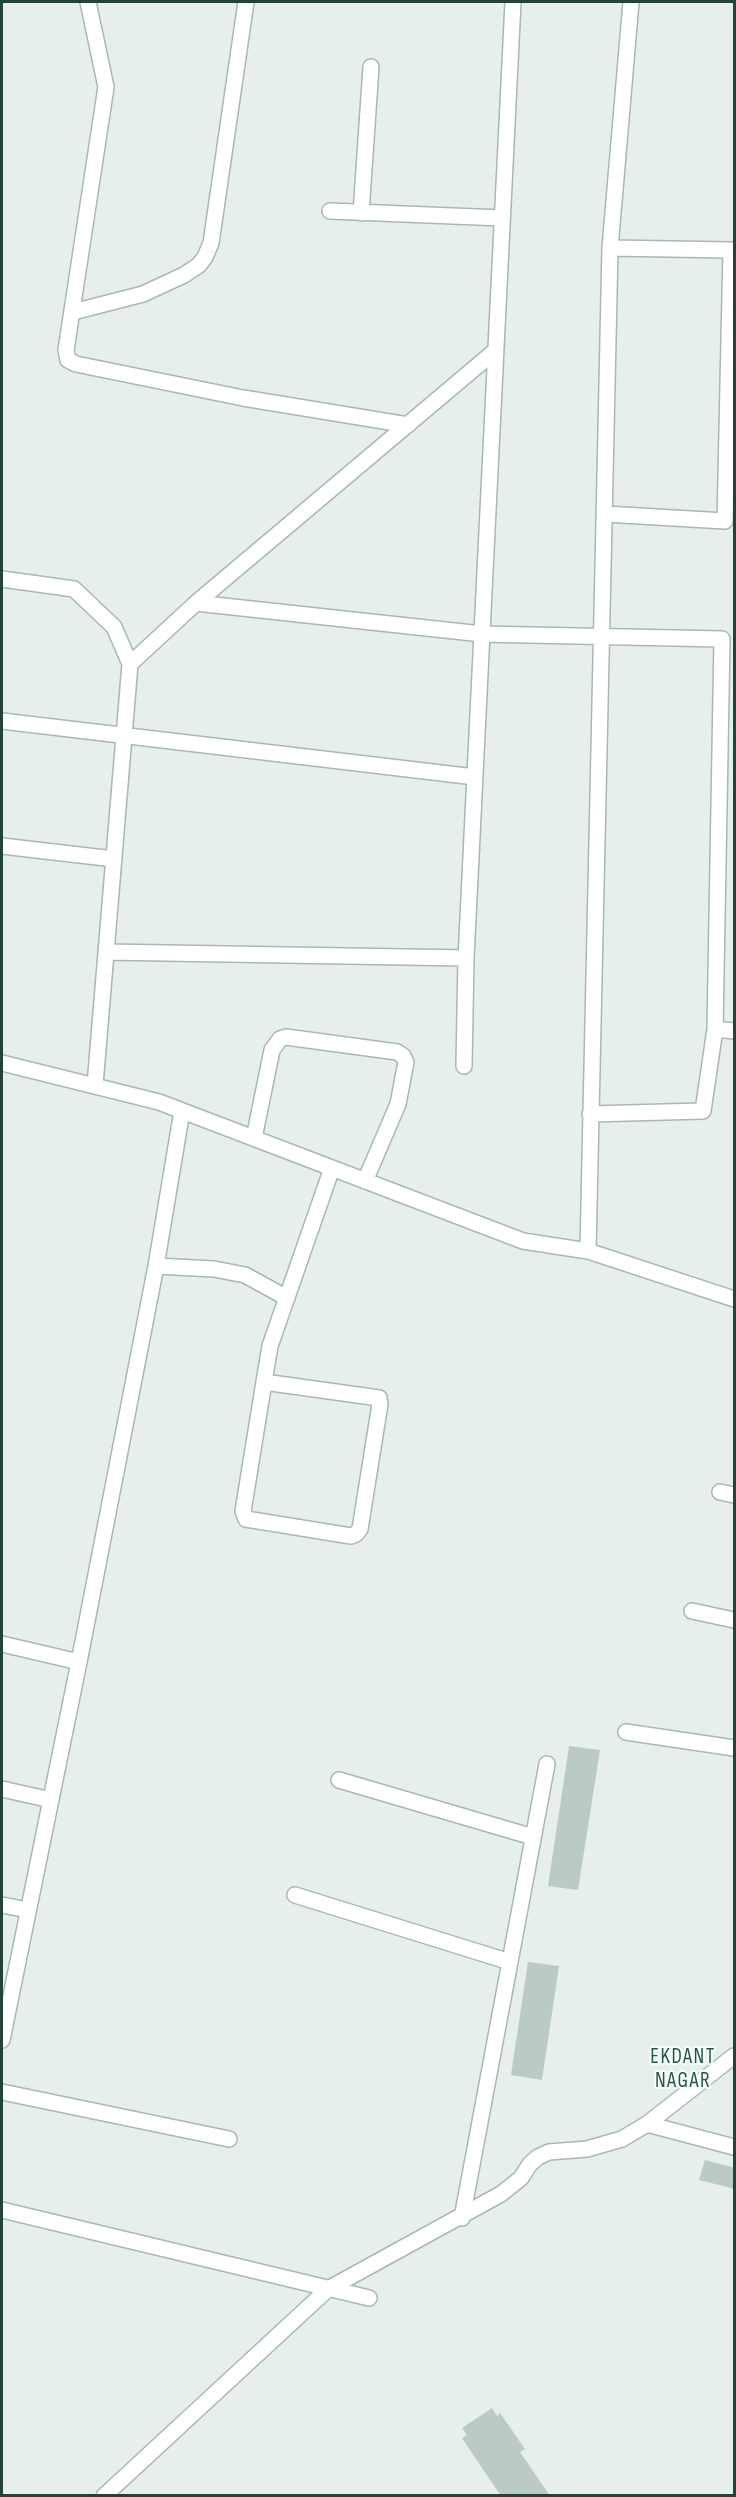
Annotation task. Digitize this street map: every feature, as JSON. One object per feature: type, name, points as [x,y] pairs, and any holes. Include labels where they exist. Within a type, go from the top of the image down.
[{"type":"street","points":[[88,2],[106,87],[66,350],[68,360],[76,364],[243,398],[408,425]]},
{"type":"street","points":[[73,312],[143,294],[184,275],[199,265],[205,257],[211,243],[246,2]]},
{"type":"street","points":[[464,1066],[466,958],[513,2]]},
{"type":"street","points":[[588,1251],[610,248],[631,2]]},
{"type":"street","points":[[361,213],[371,67]]},
{"type":"street","points":[[330,211],[502,219]]},
{"type":"street","points":[[605,514],[725,521],[731,250],[610,248]]},
{"type":"street","points":[[130,664],[196,603],[495,351]]},
{"type":"street","points":[[2,579],[74,589],[114,627],[130,664],[95,1085]]},
{"type":"street","points":[[196,603],[482,634],[722,639],[715,1029],[703,1111],[590,1114]]},
{"type":"street","points":[[2,721],[475,777]]},
{"type":"street","points":[[2,846],[114,859]]},
{"type":"street","points":[[106,952],[466,958]]},
{"type":"street","points":[[715,1029],[735,1031]]},
{"type":"street","points":[[254,1138],[272,1050],[280,1039],[286,1037],[397,1052],[406,1062],[398,1104],[365,1180]]},
{"type":"street","points":[[2,1063],[159,1102],[523,1241],[588,1251],[735,1299]]},
{"type":"street","points":[[2,2040],[156,1266],[182,1111]]},
{"type":"street","points":[[264,1382],[379,1398],[380,1404],[360,1529],[356,1534],[351,1536],[250,1520],[244,1516],[264,1382],[270,1346],[332,1168]]},
{"type":"street","points":[[156,1266],[214,1269],[245,1275],[287,1298]]},
{"type":"street","points":[[692,1611],[735,1620]]},
{"type":"street","points":[[2,1644],[79,1662]]},
{"type":"street","points":[[626,1732],[735,1748]]},
{"type":"street","points":[[462,2218],[547,1764]]},
{"type":"street","points":[[339,1780],[533,1837]]},
{"type":"street","points":[[2,1789],[51,1800]]},
{"type":"street","points":[[295,1895],[510,1962]]},
{"type":"street","points":[[2,1905],[28,1910]]},
{"type":"street","points":[[104,2496],[328,2289],[462,2218],[512,2187],[538,2157],[549,2152],[606,2145],[622,2139],[647,2124],[735,2056]]},
{"type":"street","points":[[2,2092],[229,2139]]},
{"type":"street","points":[[647,2124],[735,2147]]},
{"type":"street","points":[[2,2210],[369,2298]]},
{"type":"building","points":[[569,1746],[600,1750],[578,1890],[548,1886]]},
{"type":"building","points":[[528,1962],[559,1966],[542,2080],[511,2075]]},
{"type":"building","points":[[705,2160],[735,2168],[735,2189],[699,2180]]},
{"type":"building","points":[[492,2408],[497,2416],[500,2413],[525,2449],[520,2452],[550,2496],[501,2496],[462,2438],[467,2435],[462,2428]]},
{"type":"district","name":"EKDANT NAGAR","points":[[683,2070]]}]
